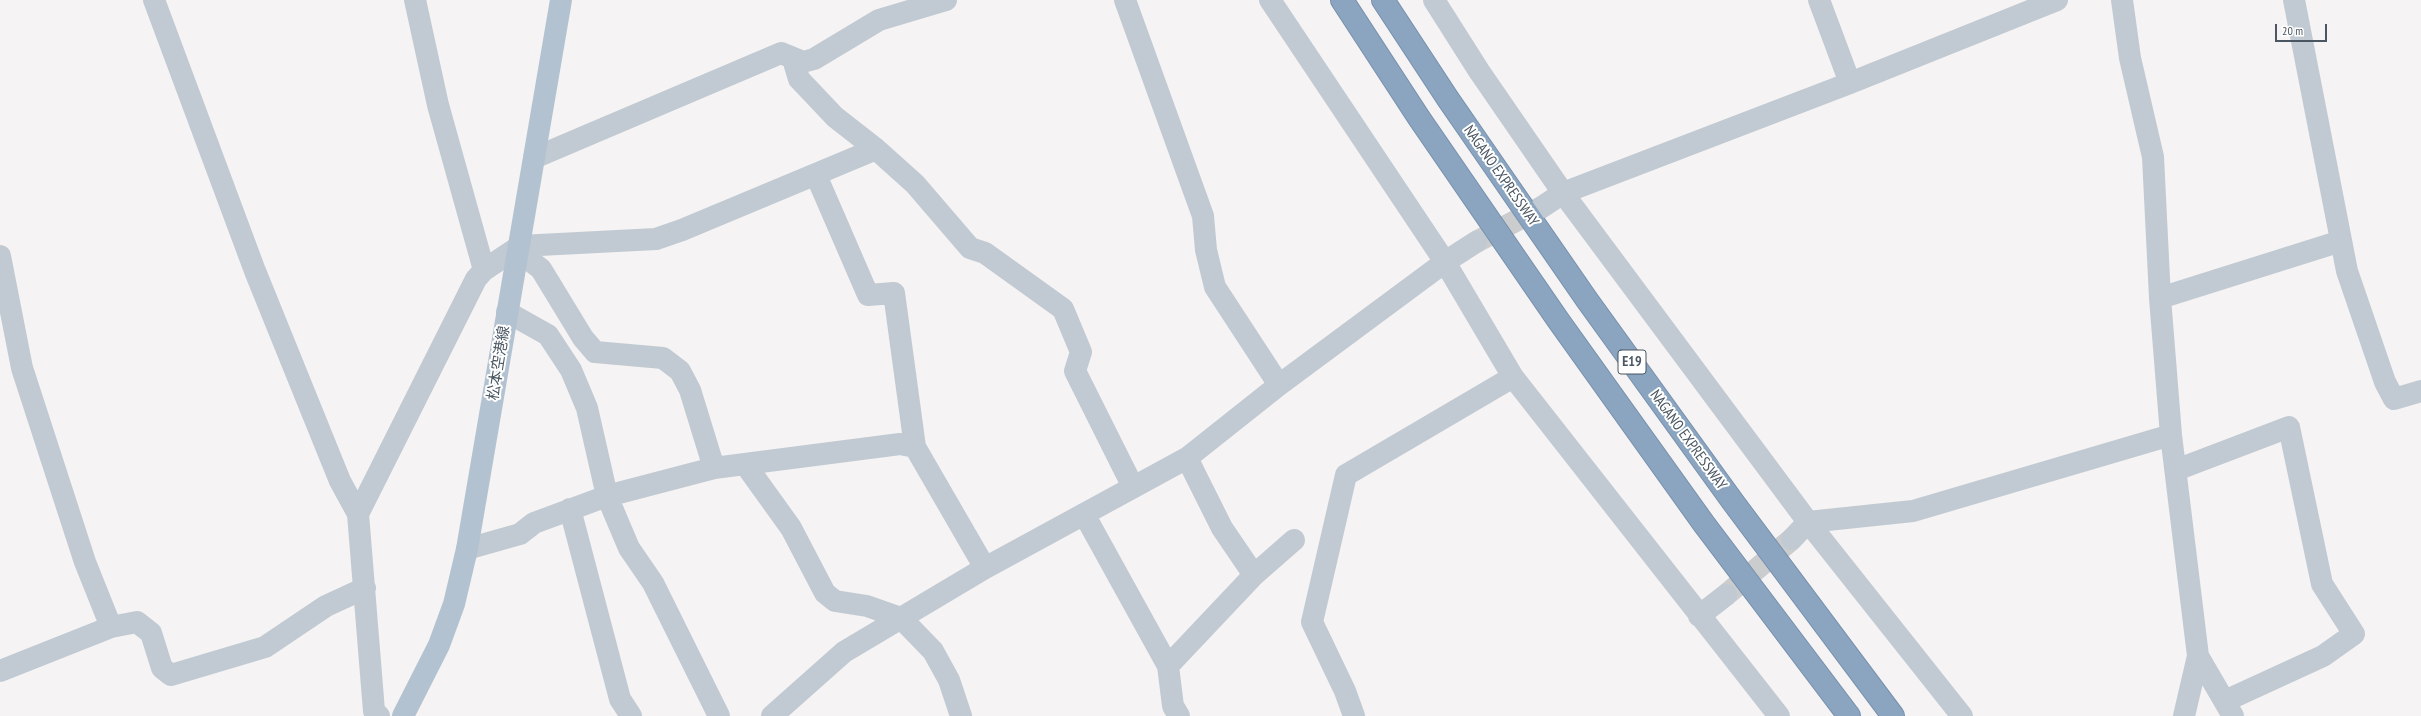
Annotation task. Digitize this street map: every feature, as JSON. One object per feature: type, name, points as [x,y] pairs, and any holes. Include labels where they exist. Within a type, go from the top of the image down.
[{"type":"highway","name":"E19","points":[[1342,0],[1419,118],[1563,326],[1704,524],[1849,716]]},
{"type":"highway","name":"NAGANO EXPRESSWAY","points":[[1383,0],[1448,99],[1587,300],[1733,502],[1893,716]]},
{"type":"main road","name":"松本空港線","points":[[403,716],[439,645],[454,604],[467,549],[507,312],[520,250],[561,0]]},
{"type":"street","points":[[154,0],[255,271],[340,481],[358,514],[374,711],[379,716]]},
{"type":"street","points":[[415,0],[438,105],[484,270]]},
{"type":"street","points":[[534,158],[781,53],[803,62],[814,59],[879,20],[944,0]]},
{"type":"street","points":[[1125,0],[1203,216],[1206,250],[1215,287],[1279,385]]},
{"type":"street","points":[[1270,0],[1445,262],[1513,377],[1699,616],[1779,716]]},
{"type":"street","points":[[1434,0],[1479,71],[1563,193],[1808,522],[1962,716]]},
{"type":"street","points":[[1819,0],[1850,83]]},
{"type":"street","points":[[1542,207],[1563,193],[1850,83],[2057,0]]},
{"type":"street","points":[[2122,0],[2130,58],[2154,157],[2160,298],[2171,435],[2198,656],[2184,716]]},
{"type":"street","points":[[2294,0],[2347,271],[2385,382],[2394,400],[2421,391]]},
{"type":"street","points":[[793,59],[799,79],[835,117],[876,149],[915,184],[970,248],[985,253],[1063,309],[1081,352],[1075,371],[1133,487]]},
{"type":"street","points":[[358,514],[476,279],[484,270],[520,250],[656,239],[682,230],[876,149]]},
{"type":"street","points":[[816,175],[868,295],[894,293],[915,447],[985,568]]},
{"type":"street","points":[[2160,298],[2341,241]]},
{"type":"street","points":[[772,716],[844,652],[985,568],[1187,458],[1279,385],[1445,262],[1476,242]]},
{"type":"street","points":[[520,250],[541,269],[583,338],[595,352],[663,358],[680,371],[690,390],[714,468]]},
{"type":"street","points":[[0,256],[22,368],[86,562],[111,627]]},
{"type":"street","points":[[507,312],[548,335],[571,370],[586,408],[607,496],[629,548],[653,583],[719,716]]},
{"type":"street","points":[[1354,716],[1345,691],[1312,622],[1346,475],[1513,377]]},
{"type":"street","points":[[2176,470],[2288,427],[2322,584],[2354,634],[2323,656],[2229,709],[2198,656]]},
{"type":"street","points":[[1792,539],[1808,522],[1913,511],[2171,435]]},
{"type":"street","points":[[467,549],[520,534],[534,523],[607,496],[714,468],[900,444],[915,447]]},
{"type":"street","points":[[1187,458],[1222,528],[1254,575]]},
{"type":"street","points":[[745,464],[791,528],[825,593],[836,601],[867,606],[901,618],[933,651],[950,680],[961,716]]},
{"type":"street","points":[[570,509],[620,699],[631,716]]},
{"type":"street","points":[[1084,514],[1168,666],[1173,706],[1179,716]]},
{"type":"street","points":[[1168,666],[1254,575],[1294,540]]},
{"type":"street","points":[[0,671],[111,627],[137,622],[151,633],[162,668],[171,674],[265,647],[326,606],[365,588]]},
{"type":"street","points":[[1699,616],[1726,595]]},
{"type":"tunnel","points":[[1476,242],[1542,207]]},
{"type":"tunnel","points":[[1726,595],[1792,539]]}]
